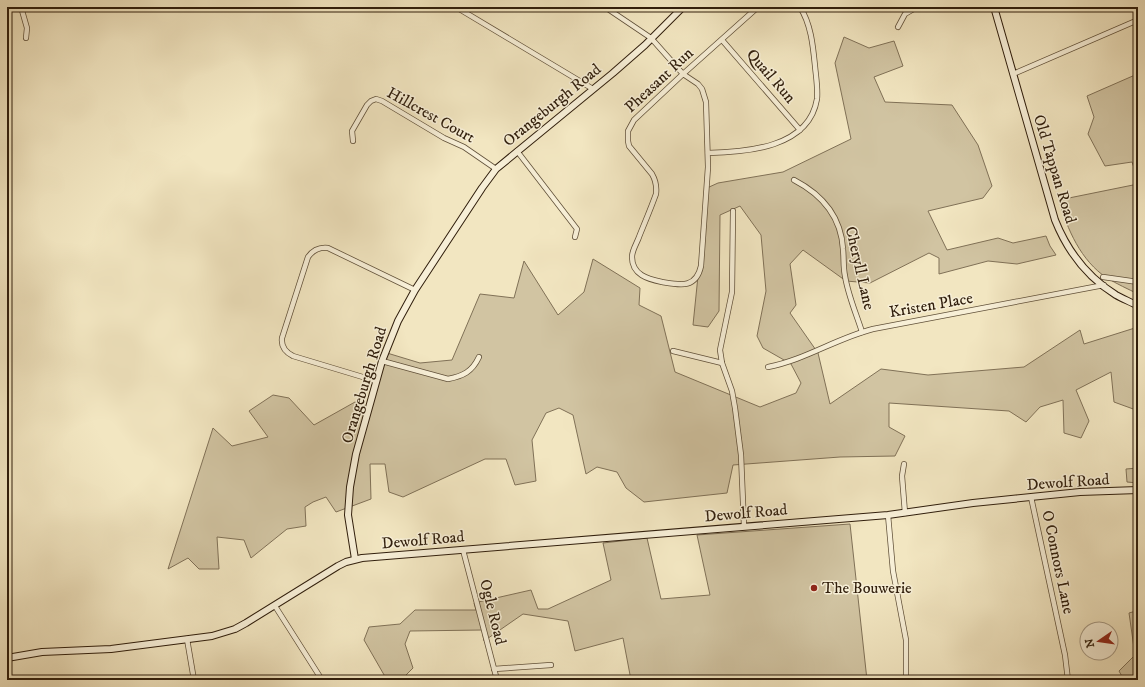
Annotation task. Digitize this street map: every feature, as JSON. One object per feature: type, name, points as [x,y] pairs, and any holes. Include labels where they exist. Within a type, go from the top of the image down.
[{"type":"main road","name":"Orangeburgh Road","points":[[355,559],[348,515],[350,487],[356,454],[382,361],[398,321],[415,290],[496,169],[593,89],[651,38],[683,7]]},
{"type":"main road","name":"Old Tappan Road","points":[[994,7],[1055,220],[1066,245],[1081,265],[1115,295],[1138,306]]},
{"type":"main road","name":"Dewolf Road","points":[[355,559],[888,515],[973,503],[1080,492],[1138,490]]},
{"type":"main road","points":[[7,658],[42,652],[110,650],[212,636],[235,629],[275,606],[338,566],[355,559]]},
{"type":"street","points":[[21,7],[27,28],[26,38]]},
{"type":"street","points":[[456,7],[593,89]]},
{"type":"street","name":"Pheasant Run","points":[[605,7],[651,38],[682,74],[698,84],[706,102],[708,167],[700,272],[694,280],[684,285],[662,282],[642,276],[634,268],[633,252],[657,189],[655,178],[629,146],[628,136],[630,125],[682,74],[758,7]]},
{"type":"street","points":[[708,153],[755,149],[785,139],[800,130],[812,114],[815,107],[817,91],[813,44],[808,23],[800,7]]},
{"type":"street","points":[[898,27],[905,14],[917,7]]},
{"type":"street","points":[[1013,74],[1138,20]]},
{"type":"street","name":"Quail Run","points":[[722,40],[800,130]]},
{"type":"street","name":"Hillcrest Court","points":[[353,141],[352,131],[368,105],[371,101],[382,101],[444,138],[464,146],[496,169]]},
{"type":"street","points":[[517,151],[577,229],[575,237]]},
{"type":"street","name":"Cheryll Lane","points":[[794,180],[808,187],[822,199],[829,208],[838,227],[843,248],[846,280],[862,332]]},
{"type":"street","points":[[733,211],[732,292],[720,350],[722,363],[732,391],[735,408],[741,455],[744,526]]},
{"type":"street","points":[[376,381],[293,356],[283,347],[282,338],[308,258],[314,250],[323,247],[328,248],[415,290]]},
{"type":"street","points":[[1103,277],[1138,282]]},
{"type":"street","name":"Kristen Place","points":[[768,367],[783,364],[862,332],[1104,285]]},
{"type":"street","points":[[674,351],[722,363]]},
{"type":"street","points":[[382,361],[448,379],[459,377],[474,367],[479,357]]},
{"type":"street","points":[[904,464],[902,476],[905,513]]},
{"type":"street","name":"O Connors Lane","points":[[1031,497],[1065,656],[1068,680]]},
{"type":"street","points":[[888,515],[892,571],[906,640],[906,680]]},
{"type":"street","name":"Ogle Road","points":[[463,550],[497,680]]},
{"type":"street","points":[[275,606],[322,680]]},
{"type":"street","points":[[187,639],[194,680]]},
{"type":"street","points":[[494,669],[551,665]]},
{"type":"shaded area","points":[[844,37],[869,48],[894,41],[903,66],[874,77],[885,102],[952,105],[978,145],[992,186],[983,198],[928,211],[947,250],[998,238],[1013,243],[1046,236],[1056,255],[1017,264],[988,261],[939,274],[939,258],[929,253],[870,283],[846,281],[803,250],[790,264],[796,305],[790,313],[818,353],[830,404],[881,369],[928,375],[1024,367],[1080,330],[1084,344],[1138,327],[1138,419],[1136,410],[1114,402],[1111,372],[1076,390],[1089,421],[1081,438],[1064,433],[1063,400],[1040,407],[1026,422],[1009,411],[889,403],[889,427],[905,436],[895,456],[840,457],[733,465],[727,493],[644,502],[626,488],[617,472],[597,467],[586,474],[573,415],[559,408],[546,413],[532,440],[536,481],[515,485],[506,459],[485,459],[403,497],[389,492],[385,464],[370,464],[371,499],[336,512],[326,497],[313,502],[305,507],[306,526],[287,529],[251,558],[244,540],[217,537],[219,569],[199,569],[188,558],[168,569],[213,428],[232,446],[268,437],[249,411],[273,395],[289,398],[314,425],[355,402],[369,407],[387,353],[420,363],[452,360],[480,294],[514,298],[524,261],[558,315],[584,292],[593,259],[640,288],[639,305],[661,316],[675,372],[760,407],[796,393],[801,383],[791,364],[763,348],[757,336],[766,291],[761,235],[740,206],[720,215],[719,311],[708,327],[693,325],[707,188],[718,183],[783,172],[851,139],[835,63]]},
{"type":"shaded area","points":[[1135,75],[1138,81],[1138,179],[1132,162],[1105,166],[1088,134],[1094,117],[1087,96]]},
{"type":"shaded area","points":[[1138,184],[1138,294],[1107,278],[1090,263],[1076,244],[1066,222],[1059,200]]},
{"type":"shaded area","points":[[1138,468],[1138,483],[1127,482],[1126,469]]},
{"type":"shaded area","points":[[850,524],[867,680],[631,680],[623,638],[575,651],[568,621],[523,614],[484,641],[482,630],[410,631],[405,644],[413,668],[401,680],[387,680],[364,640],[369,627],[400,624],[415,610],[476,610],[474,603],[531,590],[538,609],[548,609],[611,580],[603,543],[647,538],[661,599],[710,595],[697,535]]},
{"type":"shaded area","points":[[1136,611],[1138,619],[1138,680],[1124,680],[1119,671],[1135,655],[1129,613]]},
{"type":"place","name":"The Bouwerie","points":[[814,588]]}]
